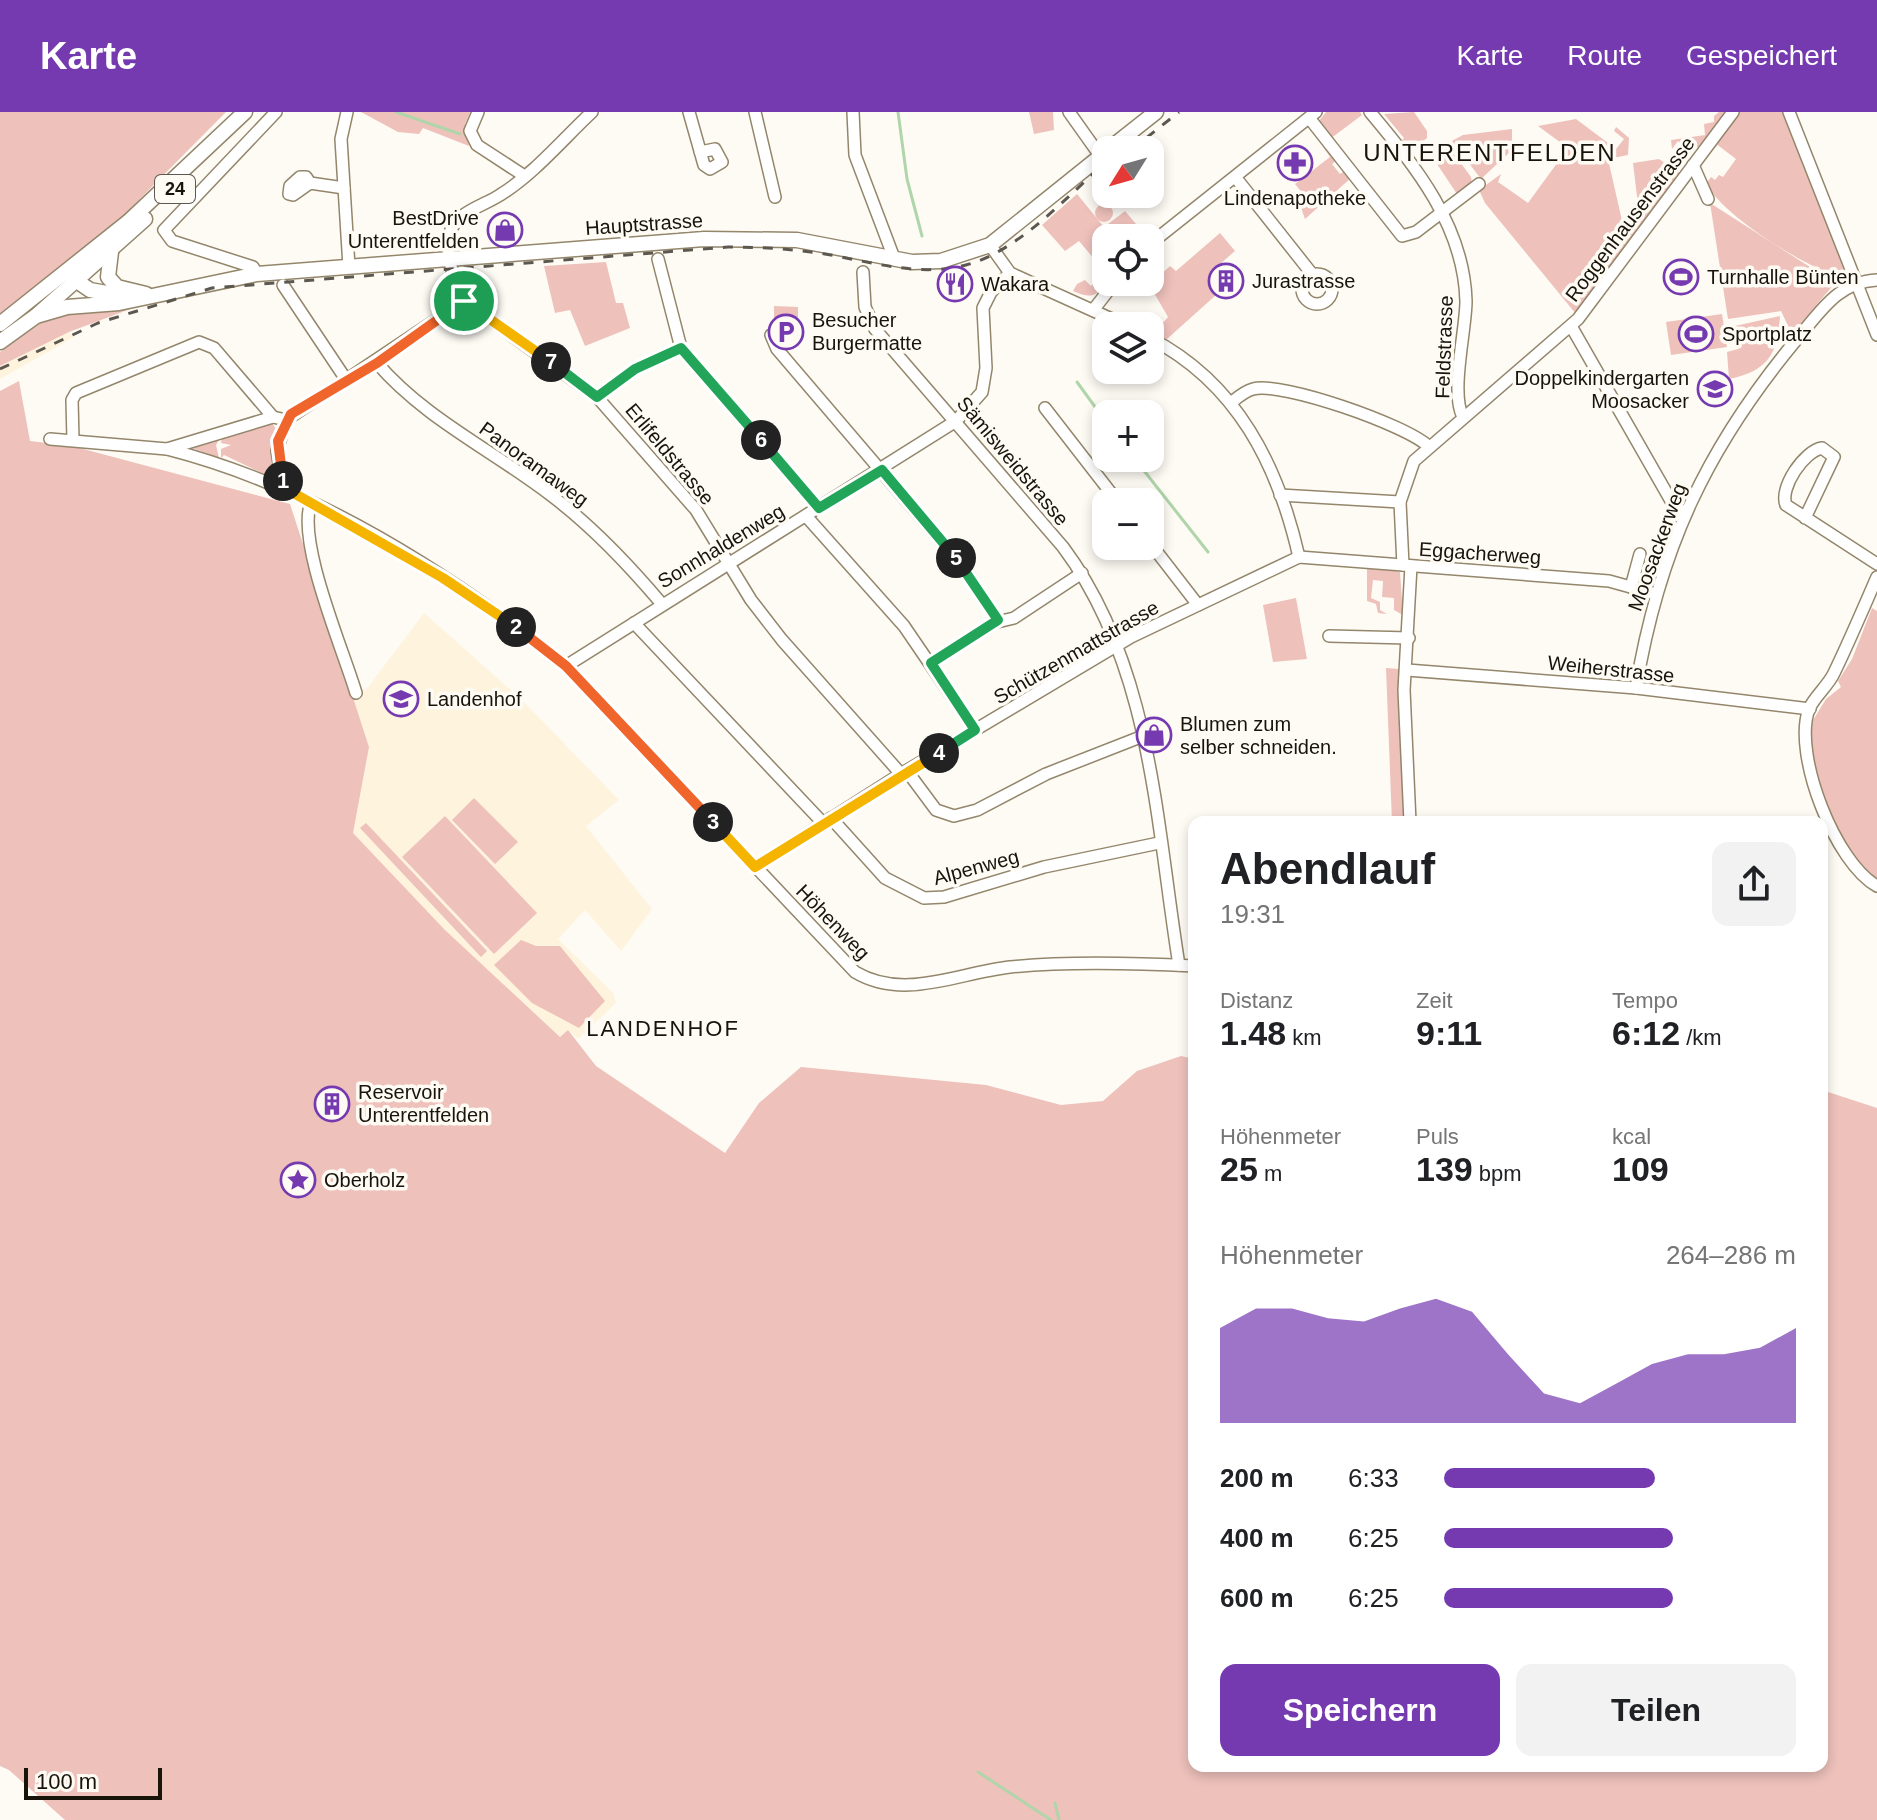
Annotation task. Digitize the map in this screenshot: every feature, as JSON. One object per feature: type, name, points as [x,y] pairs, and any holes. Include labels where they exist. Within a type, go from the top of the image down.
[{"type":"main road","name":"Hauptstrasse","points":[[1126,136],[1156,112]]},
{"type":"main road","name":"24","points":[[0,324],[111,252],[198,166],[240,117]]},
{"type":"main road","name":"24","points":[[0,342],[36,316],[128,222],[240,117]]},
{"type":"main road","name":"Hauptstrasse","points":[[150,295],[257,274],[641,243],[770,238],[894,258],[941,261],[990,245],[1092,163]]},
{"type":"main road","points":[[111,252],[107,270],[117,287],[150,295]]},
{"type":"main road","points":[[71,280],[102,294],[150,295]]},
{"type":"main road","points":[[71,280],[77,295],[92,304]]},
{"type":"main road","points":[[36,316],[150,295]]},
{"type":"street","points":[[257,274],[253,267],[172,241],[164,230],[276,112]]},
{"type":"street","points":[[347,112],[341,139],[349,267]]},
{"type":"street","points":[[478,112],[470,131],[477,145],[523,175]]},
{"type":"street","points":[[283,487],[277,451],[286,420],[297,410],[377,363],[464,301],[454,278],[449,237],[457,220],[503,193],[592,112]]},
{"type":"street","points":[[689,112],[700,152]]},
{"type":"street","points":[[755,112],[775,197]]},
{"type":"street","points":[[853,112],[855,155],[894,258]]},
{"type":"street","points":[[1069,112],[1092,138]]},
{"type":"street","name":"Feldstrasse","points":[[1370,112],[1408,158],[1443,213],[1461,261],[1466,300],[1460,393],[1463,417]]},
{"type":"street","name":"Roggenhausenstrasse","points":[[1410,816],[1404,690],[1409,638],[1407,565],[1400,502],[1414,461],[1571,326],[1610,281],[1733,112]]},
{"type":"street","points":[[1789,112],[1877,335]]},
{"type":"street","points":[[1164,233],[1313,116],[1402,236],[1416,232],[1479,184]]},
{"type":"street","points":[[1693,165],[1708,199]]},
{"type":"street","points":[[1236,178],[1312,274]]},
{"type":"street","points":[[310,183],[344,188]]},
{"type":"street","points":[[990,245],[1010,273],[1100,312]]},
{"type":"street","points":[[658,259],[681,348],[819,508]]},
{"type":"street","name":"Sämisweidstrasse","points":[[863,272],[864,301],[872,325],[1082,573],[1119,644],[1143,736],[1179,965]]},
{"type":"street","name":"Sonnhaldenweg","points":[[566,666],[661,603],[882,470],[956,421],[982,392],[986,368],[983,308],[991,292],[1010,273]]},
{"type":"street","points":[[1856,282],[1877,280]]},
{"type":"street","name":"Moosackerweg","points":[[1636,688],[1646,628],[1684,512],[1726,433],[1754,393],[1829,301],[1856,282]]},
{"type":"street","points":[[283,285],[347,381]]},
{"type":"street","points":[[1094,309],[1104,296]]},
{"type":"street","name":"Erlifeldstrasse","points":[[464,301],[597,397],[696,510],[782,640],[936,810],[954,816],[977,810],[1046,774],[1143,736]]},
{"type":"street","points":[[1571,326],[1674,506],[1684,512]]},
{"type":"street","points":[[771,335],[777,349],[964,568],[998,620]]},
{"type":"street","points":[[73,440],[72,400],[76,393],[199,342],[214,348],[273,417]]},
{"type":"street","points":[[1164,347],[1191,364],[1232,402],[1268,458],[1299,557]]},
{"type":"street","points":[[597,397],[635,369],[681,348]]},
{"type":"street","name":"Panoramaweg","points":[[377,363],[413,401],[551,495],[585,523],[661,603]]},
{"type":"street","points":[[1232,402],[1261,388],[1318,400],[1366,413],[1428,446]]},
{"type":"street","points":[[1045,408],[1107,488]]},
{"type":"street","points":[[50,439],[167,449],[273,417],[286,420]]},
{"type":"street","points":[[1805,518],[1834,457],[1822,448],[1808,454],[1785,490],[1786,505],[1805,518],[1877,564]]},
{"type":"street","name":"Höhenweg","points":[[167,449],[225,464],[283,487],[311,502],[487,606],[566,666],[855,972],[884,986],[915,985],[1009,967],[1188,966]]},
{"type":"street","points":[[1280,495],[1400,502]]},
{"type":"street","points":[[311,502],[306,519],[310,553],[356,693]]},
{"type":"street","points":[[806,516],[904,626],[975,730]]},
{"type":"street","points":[[1631,587],[1640,554]]},
{"type":"street","name":"Eggacherweg","points":[[1299,557],[1609,581],[1656,594]]},
{"type":"street","name":"Schützenmattstrasse","points":[[755,867],[904,772],[1119,644],[1299,557]]},
{"type":"street","points":[[1163,560],[1198,605]]},
{"type":"street","points":[[931,663],[998,620],[1014,618],[1082,573]]},
{"type":"street","points":[[1828,816],[1807,765],[1810,709],[1833,676],[1877,577]]},
{"type":"street","name":"Alpenweg","points":[[634,623],[885,878],[924,898],[944,897],[1044,867],[1159,843]]},
{"type":"street","points":[[1329,636],[1409,638]]},
{"type":"street","name":"Weiherstrasse","points":[[1407,670],[1636,688],[1810,709]]},
{"type":"street","points":[[1828,817],[1841,849],[1864,878],[1877,886]]},
{"type":"shaded area","points":[[0,112],[226,112],[115,224],[0,316]]},
{"type":"shaded area","points":[[361,112],[470,112],[465,124],[469,146],[423,128],[419,134],[398,132]]},
{"type":"shaded area","points":[[1029,112],[1053,112],[1054,130],[1034,134]]},
{"type":"shaded area","points":[[1326,112],[1360,112],[1362,115],[1330,139],[1319,121]]},
{"type":"shaded area","points":[[1414,112],[1427,131],[1427,138],[1412,150],[1405,150],[1399,144],[1404,138],[1384,114]]},
{"type":"shaded area","points":[[1727,112],[1700,149],[1694,145],[1679,151],[1683,146],[1678,141],[1672,149],[1671,140],[1705,135],[1704,124],[1714,122],[1714,116]]},
{"type":"shaded area","points":[[1737,112],[1785,112],[1846,267],[1842,279],[1807,263],[1748,226],[1706,184],[1711,177],[1715,180],[1719,175],[1723,177],[1736,159],[1715,143]]},
{"type":"shaded area","points":[[1576,119],[1616,149],[1624,139],[1614,131],[1616,127],[1629,138],[1628,155],[1608,159],[1623,225],[1640,221],[1633,163],[1659,159],[1681,174],[1576,314],[1485,203],[1479,190],[1501,174],[1498,182],[1528,203],[1568,148],[1538,126]]},
{"type":"shaded area","points":[[1512,129],[1512,150],[1481,179],[1452,141],[1463,135]]},
{"type":"shaded area","points":[[1325,140],[1338,159],[1332,164],[1340,174],[1346,170],[1352,177],[1305,219],[1300,205],[1307,199],[1295,184],[1330,157],[1321,143]]},
{"type":"shaded area","points":[[1438,142],[1446,143],[1471,177],[1472,184],[1459,197],[1427,148]]},
{"type":"shaded area","points":[[1077,194],[1102,224],[1092,224],[1092,256],[1079,241],[1065,251],[1042,225]]},
{"type":"shaded area","points":[[1710,203],[1835,283],[1792,334],[1781,311],[1728,319]]},
{"type":"shaded area","points":[[1097,208],[1112,210],[1110,219],[1104,222],[1095,213]]},
{"type":"shaded area","points":[[1125,211],[1136,224],[1108,224]]},
{"type":"shaded area","points":[[1220,233],[1235,251],[1213,270],[1226,286],[1167,339],[1164,338],[1164,322],[1168,317],[1156,296],[1164,296],[1164,272],[1170,266],[1176,271]]},
{"type":"shaded area","points":[[606,262],[616,303],[623,303],[630,328],[585,346],[570,310],[555,313],[544,266]]},
{"type":"shaded area","points":[[1085,280],[1091,286],[1092,295],[1089,296],[1073,291],[1077,284]]},
{"type":"shaded area","points":[[149,302],[69,332],[0,366],[0,352],[41,323],[61,314]]},
{"type":"shaded area","points":[[774,306],[798,307],[798,320],[774,320]]},
{"type":"shaded area","name":"Sportplatz","points":[[1722,314],[1727,347],[1671,355],[1666,322]]},
{"type":"shaded area","points":[[1780,316],[1777,341],[1768,359],[1753,371],[1729,379],[1727,352],[1738,349],[1735,326]]},
{"type":"shaded area","points":[[69,332],[74,337],[0,379],[0,366]]},
{"type":"shaded area","points":[[19,381],[30,441],[72,446],[290,504],[369,747],[353,833],[445,930],[560,1037],[568,1030],[596,1066],[725,1153],[759,1103],[801,1067],[986,1085],[1061,1105],[1103,1101],[1137,1071],[1181,1056],[1188,1058],[1188,1772],[1828,1772],[1828,1092],[1877,1108],[1877,1820],[65,1820],[9,1770],[0,1766],[0,391]]},
{"type":"shaded area","points":[[272,423],[276,429],[273,446],[277,475],[266,475],[224,455],[221,458],[221,449],[231,445],[221,443],[222,437]]},
{"type":"shaded area","points":[[220,438],[216,445],[219,458],[189,447]]},
{"type":"shaded area","points":[[1367,565],[1400,572],[1403,615],[1394,610],[1394,598],[1382,597],[1383,581],[1373,580],[1371,598],[1380,602],[1380,610],[1387,614],[1378,613],[1376,604],[1367,601]]},
{"type":"shaded area","points":[[1296,598],[1307,659],[1273,662],[1263,605]]},
{"type":"shaded area","points":[[1872,608],[1877,611],[1877,882],[1841,849],[1807,765],[1807,730],[1826,699],[1841,687],[1838,681],[1852,659]]},
{"type":"shaded area","points":[[424,613],[520,698],[619,800],[586,826],[652,909],[621,951],[585,910],[558,939],[613,993],[616,1003],[578,1039],[568,1030],[560,1037],[445,930],[353,833],[369,747],[348,686],[366,690]]},
{"type":"shaded area","points":[[1386,668],[1400,669],[1406,816],[1392,816]]},
{"type":"shaded area","points":[[474,798],[518,842],[495,864],[452,820]]},
{"type":"shaded area","points":[[445,816],[537,913],[494,954],[402,857]]},
{"type":"shaded area","points":[[366,823],[487,951],[481,957],[360,828]]},
{"type":"shaded area","points":[[521,940],[536,946],[560,946],[605,1001],[579,1028],[532,1003],[494,965]]},
{"type":"waterway","points":[[396,112],[460,134]]},
{"type":"waterway","points":[[898,112],[907,179],[922,236]]},
{"type":"waterway","points":[[1077,382],[1092,403]]},
{"type":"waterway","points":[[1145,472],[1208,552]]},
{"type":"waterway","points":[[978,1772],[1051,1820]]},
{"type":"waterway","points":[[1055,1803],[1059,1820]]},
{"type":"railway","points":[[1149,136],[1179,112]]},
{"type":"railway","points":[[0,369],[98,323],[212,288],[728,247],[801,251],[910,269],[951,268],[992,255],[1008,246],[1038,224],[1092,175]]},
{"type":"place","name":"Lindenapotheke","points":[[1295,163]]},
{"type":"place","name":"BestDrive Unterentfelden","points":[[505,230]]},
{"type":"place","name":"Turnhalle Bünten","points":[[1681,277]]},
{"type":"place","name":"Jurastrasse","points":[[1226,281]]},
{"type":"place","name":"Wakara","points":[[955,284]]},
{"type":"place","name":"Besucher Burgermatte","points":[[786,332]]},
{"type":"place","name":"Sportplatz","points":[[1696,334]]},
{"type":"place","name":"Doppelkindergarten Moosacker","points":[[1715,389]]},
{"type":"place","name":"Landenhof","points":[[401,699]]},
{"type":"place","name":"Blumen zum selber schneiden.","points":[[1154,735]]},
{"type":"place","name":"Reservoir Unterentfelden","points":[[332,1104]]},
{"type":"place","name":"Oberholz","points":[[298,1180]]},
{"type":"district","name":"UNTERENTFELDEN","points":[[1490,152]]},
{"type":"district","name":"LANDENHOF","points":[[663,1028]]},
{"type":"route","points":[[464,301],[597,397],[635,369],[681,348],[819,508],[882,470],[964,568],[998,620],[931,663],[975,730],[755,867],[566,666],[522,631],[443,578],[283,487],[278,441],[291,414],[377,363],[464,301]]}]
